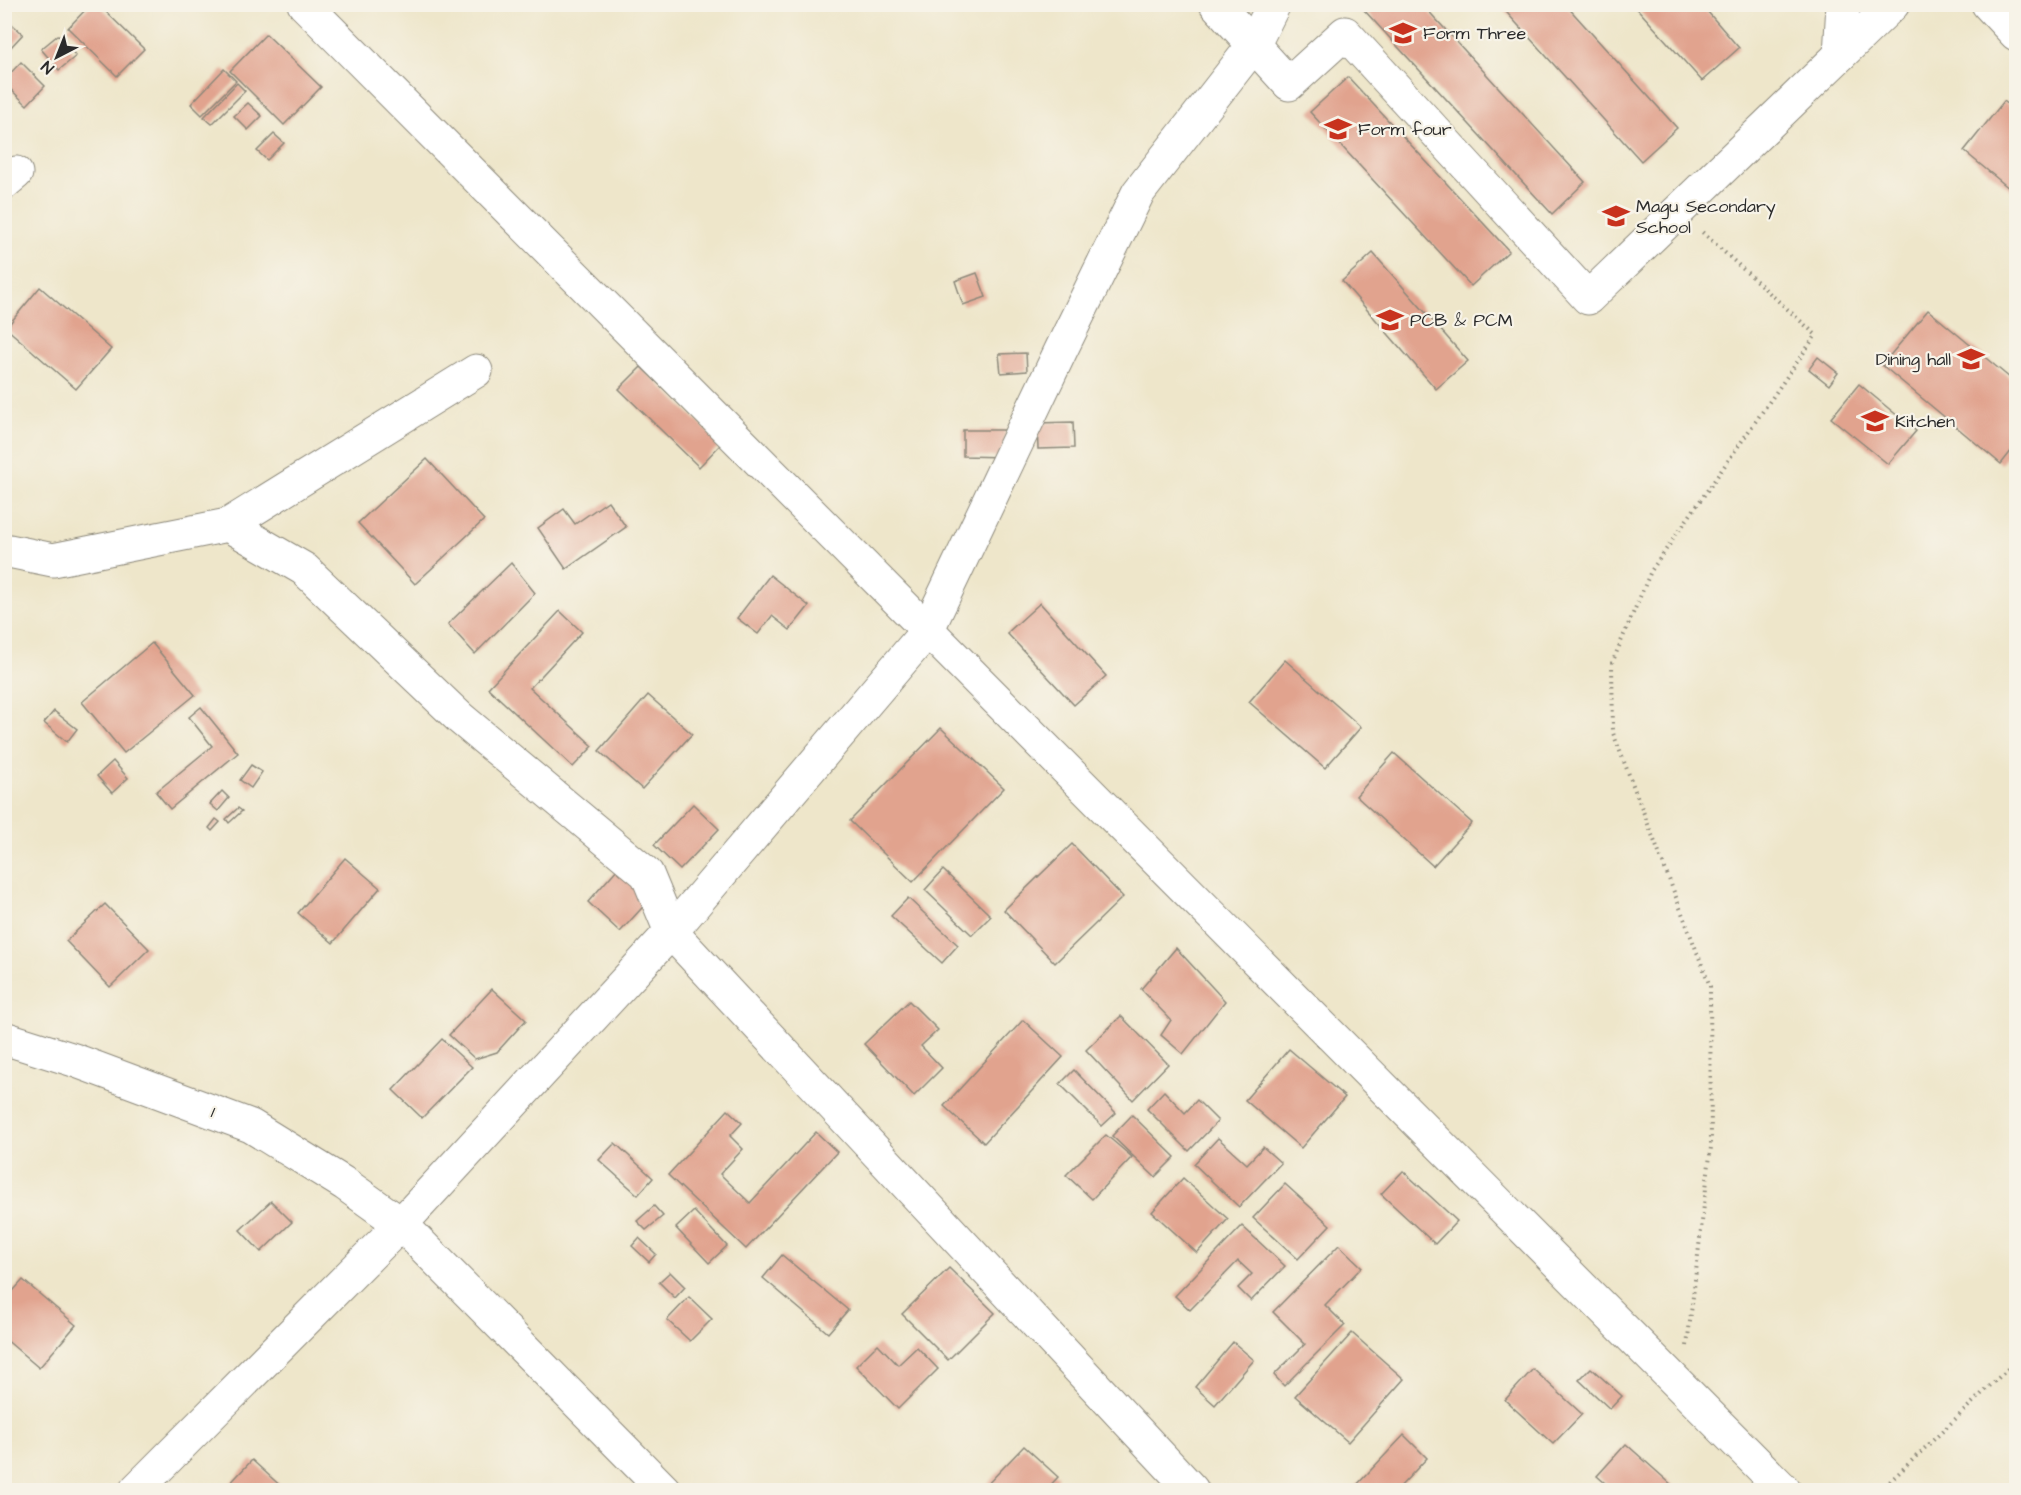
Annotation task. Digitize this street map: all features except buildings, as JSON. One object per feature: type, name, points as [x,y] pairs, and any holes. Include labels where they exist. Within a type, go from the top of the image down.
[{"type":"street","points":[[304,4],[1784,1491]]},
{"type":"street","points":[[1215,4],[1289,84],[1345,33],[1588,298],[1893,4]]},
{"type":"street","points":[[136,1491],[401,1224],[671,932],[927,631],[1138,194],[1253,46],[1274,4]]},
{"type":"street","points":[[1840,55],[1843,4]]},
{"type":"street","points":[[1988,4],[2016,34]]},
{"type":"street","points":[[4,550],[53,560],[228,525],[476,371]]},
{"type":"street","points":[[228,525],[304,569],[460,718],[647,873],[671,932],[1192,1491]]},
{"type":"street","name":"1","points":[[5,1037],[74,1060],[251,1126],[345,1184],[401,1224],[664,1491]]},
{"type":"path","points":[[1679,211],[1816,335],[1651,571],[1612,663],[1613,733],[1710,986],[1712,1147],[1682,1388]]},
{"type":"path","points":[[1881,1491],[2016,1361]]},
{"type":"place","name":"Form Three","points":[[1403,33]]},
{"type":"place","name":"Form four","points":[[1338,129]]},
{"type":"place","name":"Magu Secondary School","points":[[1616,216]]},
{"type":"place","name":"PCB & PCM","points":[[1390,320]]},
{"type":"place","name":"Dining hall","points":[[1971,359]]},
{"type":"place","name":"Kitchen","points":[[1875,421]]}]
